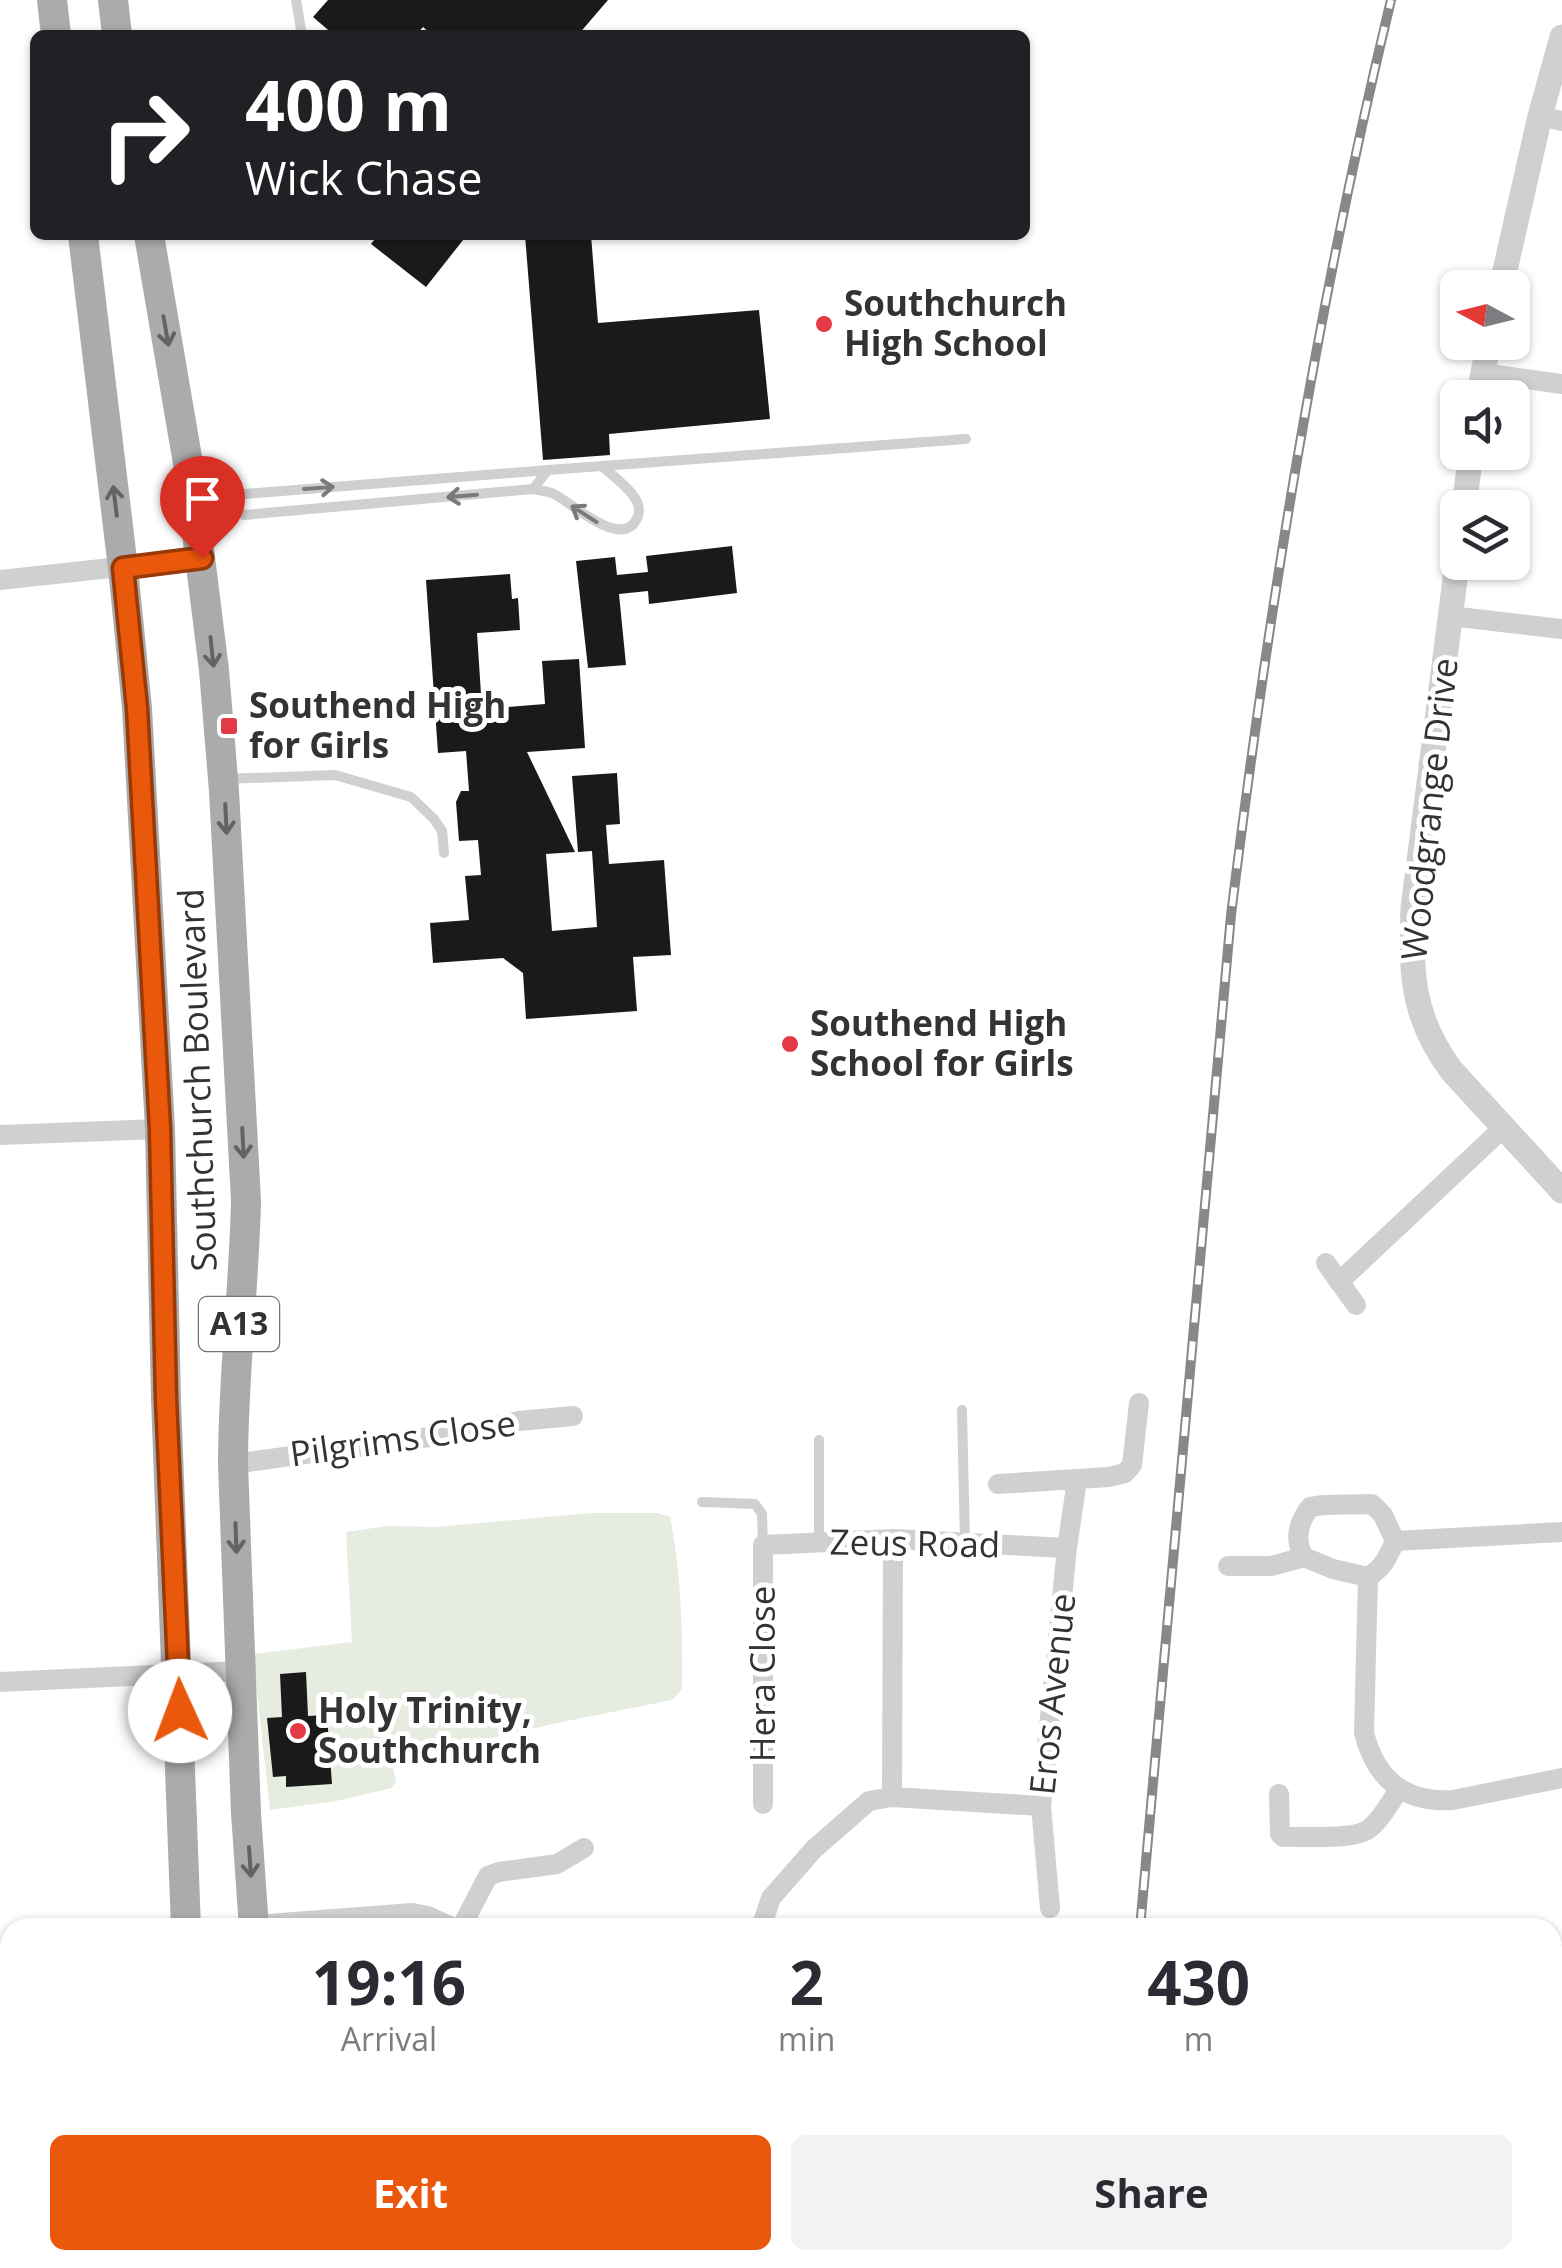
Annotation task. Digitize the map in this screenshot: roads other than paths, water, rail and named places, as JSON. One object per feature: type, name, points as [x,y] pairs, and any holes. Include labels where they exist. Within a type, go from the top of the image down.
[{"type":"main road","points":[[52,0],[55,30]]},
{"type":"main road","points":[[113,0],[116,30]]},
{"type":"main road","name":"Southchurch Boulevard","points":[[84,240],[137,708],[160,1129],[186,1918]]},
{"type":"main road","name":"Southchurch Boulevard","points":[[149,240],[190,469],[224,778],[246,1202],[233,1464],[254,1918]]},
{"type":"street","points":[[1506,270],[1551,118],[1562,37]]},
{"type":"street","points":[[1530,384],[1562,384]]},
{"type":"street","points":[[0,580],[202,558]]},
{"type":"street","name":"Woodgrange Drive","points":[[1455,580],[1414,908],[1414,987],[1422,1023],[1438,1053],[1562,1191]]},
{"type":"street","points":[[1450,616],[1562,629]]},
{"type":"street","points":[[1340,1282],[1502,1128]]},
{"type":"street","points":[[0,1135],[160,1129]]},
{"type":"street","points":[[1326,1262],[1356,1305]]},
{"type":"street","points":[[998,1484],[1125,1473],[1132,1466],[1139,1403]]},
{"type":"street","name":"Pilgrims Close","points":[[233,1464],[573,1416]]},
{"type":"street","name":"Eros Avenue","points":[[1050,1908],[1041,1806],[1077,1480]]},
{"type":"street","points":[[1228,1566],[1271,1566],[1304,1558],[1368,1577],[1386,1561],[1395,1541],[1384,1515],[1372,1504],[1324,1504],[1310,1508],[1298,1530],[1304,1558]]},
{"type":"street","points":[[1395,1541],[1562,1532]]},
{"type":"street","points":[[892,1797],[893,1539]]},
{"type":"street","name":"Zeus Road","points":[[763,1544],[893,1539],[1068,1548]]},
{"type":"street","name":"Hera Close","points":[[763,1544],[763,1804]]},
{"type":"street","points":[[1368,1577],[1364,1733],[1368,1750],[1380,1770],[1399,1790],[1416,1798],[1453,1800],[1562,1778]]},
{"type":"street","points":[[0,1682],[240,1671]]},
{"type":"street","points":[[1280,1794],[1283,1837],[1352,1835],[1373,1826],[1399,1790]]},
{"type":"street","points":[[765,1918],[772,1898],[814,1849],[868,1801],[892,1797],[1041,1806]]},
{"type":"street","points":[[464,1918],[488,1876],[557,1864],[584,1848]]},
{"type":"street","points":[[344,1918],[412,1912],[433,1918]]},
{"type":"lane","points":[[296,0],[301,30]]},
{"type":"lane","points":[[193,509],[225,506],[244,494],[966,439]]},
{"type":"lane","points":[[225,506],[244,515],[533,490],[552,492],[606,528],[619,530],[631,525],[639,506],[602,466]]},
{"type":"lane","points":[[533,490],[548,470]]},
{"type":"lane","points":[[224,778],[335,775],[411,796],[442,831],[444,854]]},
{"type":"lane","points":[[962,1410],[965,1543]]},
{"type":"lane","points":[[819,1440],[819,1542]]},
{"type":"lane","points":[[702,1502],[755,1504],[762,1514],[763,1544]]},
{"type":"railway","points":[[1141,1918],[1231,915],[1246,799],[1318,341],[1391,0]]},
{"type":"place","name":"Southchurch High School","points":[[824,324]]},
{"type":"place","name":"Southend High for Girls","points":[[229,726]]},
{"type":"place","name":"Southend High School for Girls","points":[[790,1044]]},
{"type":"place","name":"Holy Trinity, Southchurch","points":[[298,1731]]}]
